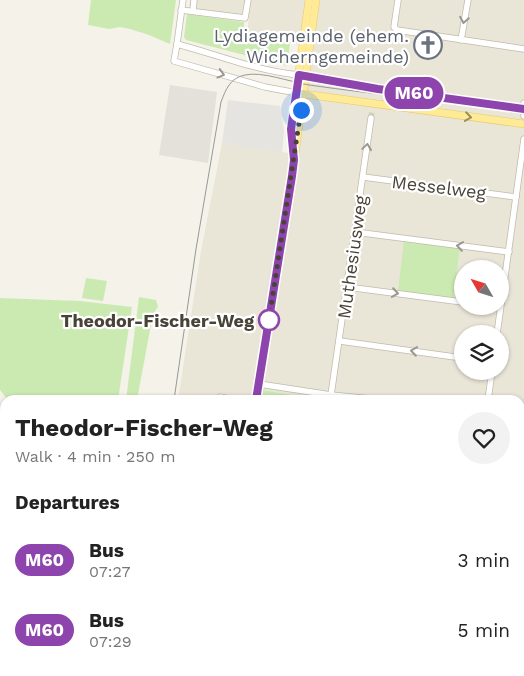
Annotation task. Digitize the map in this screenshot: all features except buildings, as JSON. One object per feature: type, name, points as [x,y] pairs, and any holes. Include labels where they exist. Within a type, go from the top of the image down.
[{"type":"main road","points":[[257,395],[294,160],[309,0]]},
{"type":"main road","points":[[302,76],[316,0]]},
{"type":"main road","points":[[302,76],[378,89],[524,109]]},
{"type":"main road","points":[[300,94],[373,107],[524,124]]},
{"type":"street","points":[[183,0],[174,61],[265,87],[300,94]]},
{"type":"street","points":[[193,11],[194,0]]},
{"type":"street","points":[[181,10],[244,18],[248,0]]},
{"type":"street","points":[[398,0],[394,29],[524,49]]},
{"type":"street","points":[[461,40],[468,0]]},
{"type":"street","points":[[178,44],[236,62],[285,74],[302,76]]},
{"type":"street","points":[[524,102],[524,116]]},
{"type":"street","name":"Muthesiusweg","points":[[331,395],[371,118]]},
{"type":"street","points":[[507,260],[524,139]]},
{"type":"street","name":"Messelweg","points":[[363,177],[516,196]]},
{"type":"street","points":[[355,232],[509,252]]},
{"type":"street","points":[[347,287],[454,301]]},
{"type":"street","points":[[340,341],[454,357]]},
{"type":"street","points":[[489,395],[491,380]]},
{"type":"street","points":[[259,384],[325,395]]},
{"type":"shaded area","points":[[190,0],[524,0],[524,395],[294,395],[264,390],[263,395],[179,395],[201,251],[222,143],[288,153],[303,46],[292,43],[250,43],[247,34],[249,18],[189,8]]},
{"type":"shaded area","points":[[170,85],[217,92],[208,163],[159,155]]},
{"type":"shaded area","points":[[228,100],[280,106],[284,131],[282,153],[222,143]]},
{"type":"shaded area","points":[[298,174],[275,310],[273,310],[295,177]]},
{"type":"shaded area","points":[[279,212],[283,212],[264,327],[260,327]]},
{"type":"green space","points":[[91,0],[176,0],[170,44],[130,29],[120,27],[109,29],[88,25]]},
{"type":"green space","points":[[187,14],[244,22],[244,32],[250,44],[290,43],[287,66],[186,40],[184,37]]},
{"type":"green space","points":[[404,240],[460,248],[458,260],[454,260],[453,299],[398,292]]},
{"type":"green space","points":[[86,278],[107,281],[103,301],[82,298]]},
{"type":"green space","points":[[139,297],[156,300],[158,307],[153,314],[138,395],[127,395]]},
{"type":"green space","points":[[0,298],[80,301],[132,307],[119,395],[4,395],[0,390]]},
{"type":"green space","points":[[263,390],[294,395],[262,395]]},
{"type":"tunnel","points":[[371,118],[372,110]]},
{"type":"tram line","points":[[175,395],[196,249],[221,102],[232,81],[240,76],[260,74],[309,85],[524,114]]},
{"type":"bus line","name":"M60","points":[[257,395],[292,176],[294,160],[291,129],[299,75],[378,89],[524,109]]},
{"type":"place","name":"Lydiagemeinde (ehem. Wicherngemeinde)","points":[[428,45]]},
{"type":"place","name":"Theodor-Fischer-Weg","points":[[269,320]]},
{"type":"route","points":[[269,320],[301,110]]}]
